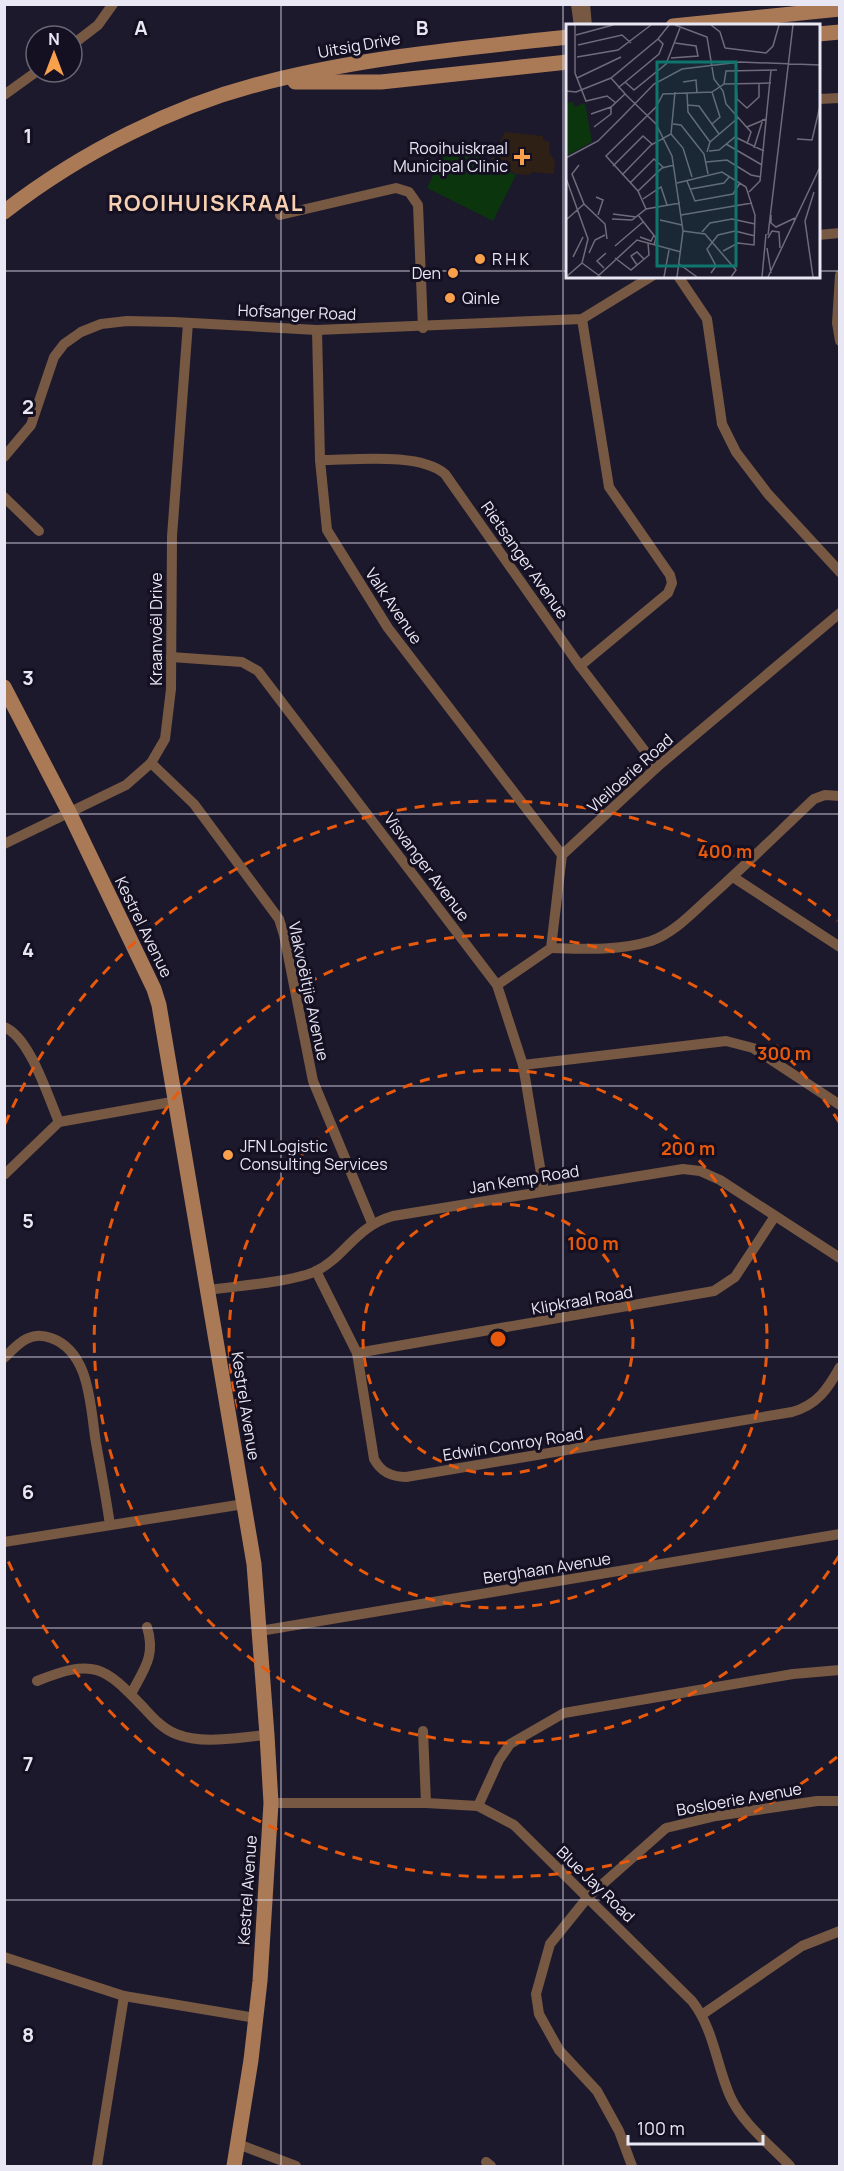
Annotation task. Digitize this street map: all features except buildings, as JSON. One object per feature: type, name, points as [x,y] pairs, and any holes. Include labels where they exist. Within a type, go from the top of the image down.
[{"type":"street","points":[[84,36],[98,25],[113,4]]},
{"type":"street","points":[[576,4],[579,24]]},
{"type":"street","points":[[585,4],[587,24]]},
{"type":"street","points":[[693,24],[840,9]]},
{"type":"street","points":[[820,34],[840,32]]},
{"type":"street","name":"Uitsig Drive","points":[[4,212],[54,175],[157,121],[265,82],[377,59],[566,36]]},
{"type":"street","name":"Uitsig Drive","points":[[265,82],[381,82],[566,62]]},
{"type":"street","points":[[4,95],[24,81]]},
{"type":"street","points":[[820,99],[840,98]]},
{"type":"street","points":[[280,216],[396,189],[409,192],[418,206],[423,328]]},
{"type":"street","points":[[820,235],[840,233]]},
{"type":"street","points":[[840,275],[837,322],[840,341]]},
{"type":"street","name":"Hofsanger Road","points":[[4,457],[31,425],[54,357],[64,344],[81,332],[101,324],[128,321],[317,330],[423,328],[582,319],[649,278]]},
{"type":"street","points":[[679,278],[707,320],[722,424],[736,452],[768,494],[840,572]]},
{"type":"street","points":[[580,666],[668,593],[672,583],[670,575],[609,487],[582,319]]},
{"type":"street","name":"Kraanvoël Drive","points":[[4,844],[126,785],[151,763],[165,739],[170,713],[172,536],[188,323]]},
{"type":"street","name":"Valk Avenue","points":[[317,330],[323,515],[330,537],[388,628],[562,855]]},
{"type":"street","name":"Rietsanger Avenue","points":[[320,460],[416,461],[439,468],[450,478],[580,666],[657,767]]},
{"type":"street","points":[[4,497],[39,531]]},
{"type":"street","name":"Vleiloerie Road","points":[[562,855],[657,767],[840,613]]},
{"type":"street","name":"Visvanger Avenue","points":[[171,657],[242,662],[258,671],[497,985],[523,1065],[544,1191]]},
{"type":"street","name":"Kestrel Avenue","points":[[4,687],[69,812],[154,989],[177,1101],[254,1564],[271,1803],[256,2018],[234,2166]]},
{"type":"street","name":"Vlakvoëltjie Avenue","points":[[151,763],[194,804],[279,919],[313,1081],[372,1223]]},
{"type":"street","points":[[497,985],[551,948],[597,950],[634,945],[661,937],[684,921],[733,877],[814,799],[825,795],[840,796]]},
{"type":"street","points":[[551,948],[562,855]]},
{"type":"street","points":[[733,877],[840,947]]},
{"type":"street","points":[[4,1027],[13,1031],[23,1042],[59,1122]]},
{"type":"street","points":[[523,1065],[726,1041],[753,1048],[840,1105]]},
{"type":"street","points":[[4,1175],[59,1122],[177,1101]]},
{"type":"street","name":"Jan Kemp Road","points":[[316,1271],[372,1223],[393,1216],[672,1170],[692,1169],[720,1180],[840,1258]]},
{"type":"street","name":"Klipkraal Road","points":[[357,1353],[714,1291],[735,1276],[774,1216]]},
{"type":"street","points":[[209,1290],[316,1271]]},
{"type":"street","name":"Edwin Conroy Road","points":[[316,1271],[357,1353],[374,1459],[383,1471],[400,1477],[792,1412],[810,1406],[820,1397],[840,1367]]},
{"type":"street","points":[[4,1358],[23,1340],[35,1335],[60,1341],[74,1354],[87,1388],[110,1525]]},
{"type":"street","points":[[4,1542],[244,1504]]},
{"type":"street","name":"Berghaan Avenue","points":[[260,1631],[840,1534]]},
{"type":"street","points":[[130,1694],[151,1654],[152,1642],[147,1627]]},
{"type":"street","points":[[37,1681],[64,1671],[92,1668],[111,1675],[163,1726],[176,1734],[208,1739],[267,1735]]},
{"type":"street","points":[[478,1806],[499,1760],[510,1744],[564,1713],[793,1674],[840,1670]]},
{"type":"street","points":[[423,1731],[426,1803]]},
{"type":"street","name":"Bosloerie Avenue","points":[[632,2166],[619,2131],[597,2091],[559,2050],[536,2007],[536,1994],[550,1944],[588,1897],[650,1840],[674,1825],[806,1803],[840,1801]]},
{"type":"street","name":"Blue Jay Road","points":[[271,1803],[426,1803],[478,1806],[514,1825],[679,1986],[703,2014],[726,2085],[738,2110],[790,2166]]},
{"type":"street","points":[[703,2014],[802,1946],[840,1931]]},
{"type":"street","points":[[4,1957],[124,1996],[256,2018]]},
{"type":"street","points":[[97,2166],[124,1996]]},
{"type":"street","points":[[238,2144],[296,2166]]},
{"type":"shaded area","name":"Rooihuiskraal Municipal Clinic","points":[[505,132],[543,136],[543,140],[550,142],[549,152],[555,162],[554,174],[533,172],[528,175],[516,174],[491,161]]},
{"type":"green space","points":[[449,142],[516,175],[493,221],[427,188]]},
{"type":"place","name":"Rooihuiskraal Municipal Clinic","points":[[522,157]]},
{"type":"place","name":"R H K","points":[[480,259]]},
{"type":"place","name":"Den","points":[[453,273]]},
{"type":"place","name":"Qinle","points":[[450,298]]},
{"type":"place","name":"JFN Logistic Consulting Services","points":[[228,1155]]},
{"type":"district","name":"ROOIHUISKRAAL","points":[[206,203]]}]
